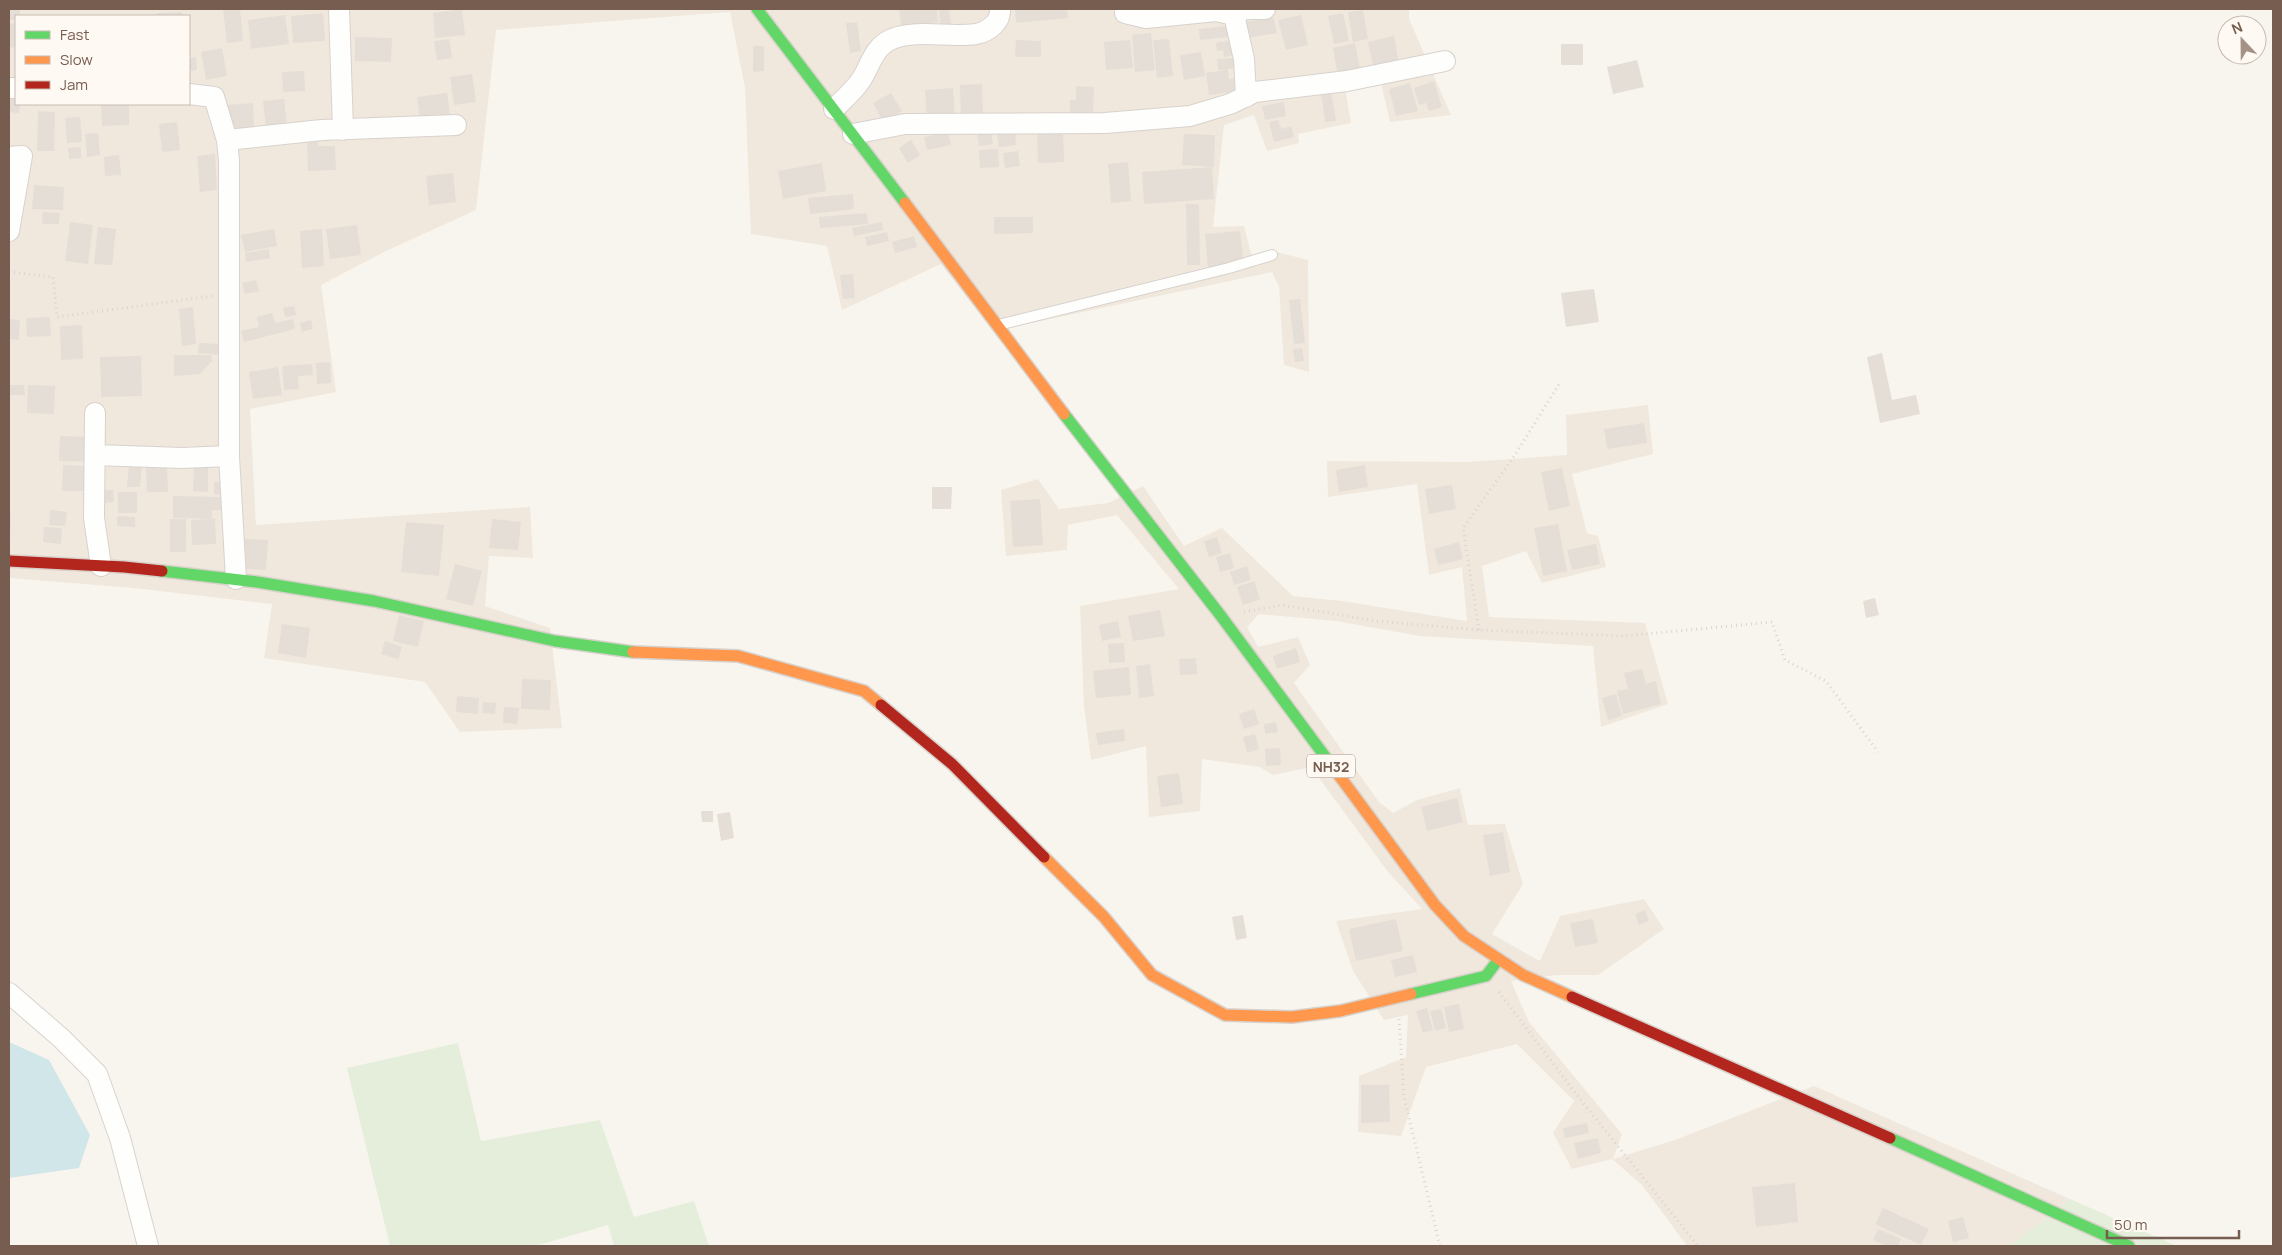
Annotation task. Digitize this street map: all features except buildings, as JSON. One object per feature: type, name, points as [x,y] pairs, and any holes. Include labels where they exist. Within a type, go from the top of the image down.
[{"type":"main road","name":"NH32","points":[[757,9],[1221,616],[1435,905],[1464,936],[1523,976],[1815,1104],[2129,1246]]},
{"type":"main road","points":[[9,561],[101,566],[236,579],[374,601],[554,641],[634,652],[738,656],[864,691],[952,764],[1104,917],[1152,975],[1225,1015],[1292,1016],[1340,1011],[1486,976],[1498,960]]},
{"type":"street","points":[[339,9],[343,130]]},
{"type":"street","points":[[834,109],[859,83],[874,53],[891,40],[919,34],[977,34],[994,26],[1000,14],[1000,9]]},
{"type":"street","points":[[1125,9],[1125,13],[1146,18],[1216,11],[1234,15],[1245,9],[1265,9]]},
{"type":"street","points":[[1234,15],[1244,60],[1246,97]]},
{"type":"street","points":[[853,134],[905,124],[1105,123],[1190,116],[1230,104],[1255,92],[1347,81],[1445,61]]},
{"type":"street","points":[[190,94],[214,97],[227,140],[229,161],[229,456],[236,579]]},
{"type":"street","points":[[227,140],[343,130],[456,125]]},
{"type":"street","points":[[9,157],[22,156],[9,232]]},
{"type":"street","points":[[95,413],[94,518],[101,566]]},
{"type":"street","points":[[95,455],[165,458],[229,456]]},
{"type":"street","points":[[9,993],[61,1038],[97,1074],[120,1138],[148,1246]]},
{"type":"lane","points":[[997,325],[1228,268],[1272,255]]},
{"type":"path","points":[[9,272],[52,277],[57,318],[229,293]]},
{"type":"path","points":[[1479,630],[1463,528],[1515,455],[1561,381]]},
{"type":"path","points":[[1221,616],[1281,605],[1376,621],[1479,630],[1624,636],[1772,622],[1785,660],[1826,681],[1878,752]]},
{"type":"path","points":[[1486,976],[1698,1246]]},
{"type":"path","points":[[1397,998],[1404,1097],[1440,1246]]},
{"type":"shaded area","points":[[9,9],[1409,9],[1409,19],[1451,115],[1390,122],[1381,83],[1345,88],[1351,123],[1298,134],[1299,143],[1267,151],[1254,115],[1224,125],[1213,227],[1244,226],[1252,257],[1273,251],[1308,260],[1309,372],[1284,365],[1279,287],[1272,272],[993,331],[941,264],[842,310],[827,246],[751,234],[745,88],[730,12],[496,30],[476,210],[384,252],[321,285],[336,392],[250,409],[256,525],[530,507],[533,558],[489,556],[485,606],[550,628],[562,728],[460,732],[425,682],[264,658],[272,604],[134,588],[9,578]]},
{"type":"shaded area","points":[[1648,405],[1653,454],[1572,474],[1587,533],[1598,536],[1606,567],[1542,583],[1526,551],[1482,566],[1489,617],[1645,623],[1668,704],[1601,727],[1593,646],[1420,636],[1336,621],[1259,614],[1247,627],[1258,647],[1298,637],[1310,665],[1294,683],[1379,802],[1393,813],[1417,800],[1460,788],[1468,825],[1505,824],[1523,884],[1492,934],[1540,961],[1560,916],[1644,899],[1664,929],[1598,975],[1556,975],[1511,981],[1529,1022],[1622,1134],[1613,1159],[1675,1140],[1814,1086],[2070,1199],[2010,1246],[1687,1246],[1642,1185],[1612,1159],[1572,1169],[1553,1133],[1574,1101],[1517,1044],[1426,1067],[1401,1136],[1358,1132],[1359,1076],[1406,1057],[1408,1015],[1384,1020],[1353,971],[1336,921],[1422,909],[1388,872],[1311,767],[1273,775],[1260,767],[1202,759],[1200,811],[1149,817],[1146,746],[1091,760],[1084,706],[1080,606],[1179,589],[1117,515],[1068,525],[1067,550],[1006,556],[1001,490],[1038,479],[1059,509],[1108,503],[1143,486],[1184,546],[1222,528],[1293,596],[1342,601],[1467,621],[1462,567],[1429,575],[1417,484],[1328,497],[1327,461],[1468,462],[1567,455],[1566,415]]},
{"type":"shaded area","points":[[9,1042],[49,1060],[90,1135],[79,1168],[9,1178]]},
{"type":"green space","points":[[458,1043],[481,1141],[600,1120],[634,1217],[694,1201],[709,1246],[614,1246],[608,1225],[535,1246],[390,1246],[347,1068]]},
{"type":"green space","points":[[2070,1199],[2177,1246],[2010,1246]]},
{"type":"traffic: fast","points":[[757,9],[905,203]]},
{"type":"traffic: fast","points":[[1064,414],[1221,616],[1338,774]]},
{"type":"traffic: fast","points":[[162,571],[257,582],[374,601],[555,641],[633,652]]},
{"type":"traffic: fast","points":[[1411,994],[1486,976],[1498,960]]},
{"type":"traffic: fast","points":[[1890,1138],[2129,1246]]},
{"type":"traffic: slow","points":[[905,203],[1064,414]]},
{"type":"traffic: slow","points":[[633,652],[738,656],[864,691],[881,705]]},
{"type":"traffic: slow","points":[[1338,774],[1435,905],[1464,936],[1523,975],[1572,997]]},
{"type":"traffic: slow","points":[[1044,857],[1104,917],[1152,975],[1225,1015],[1292,1017],[1340,1011],[1411,994]]},
{"type":"traffic: jam","points":[[9,561],[124,567],[162,571]]},
{"type":"traffic: jam","points":[[881,705],[952,764],[1044,857]]},
{"type":"traffic: jam","points":[[1572,997],[1890,1138]]}]
